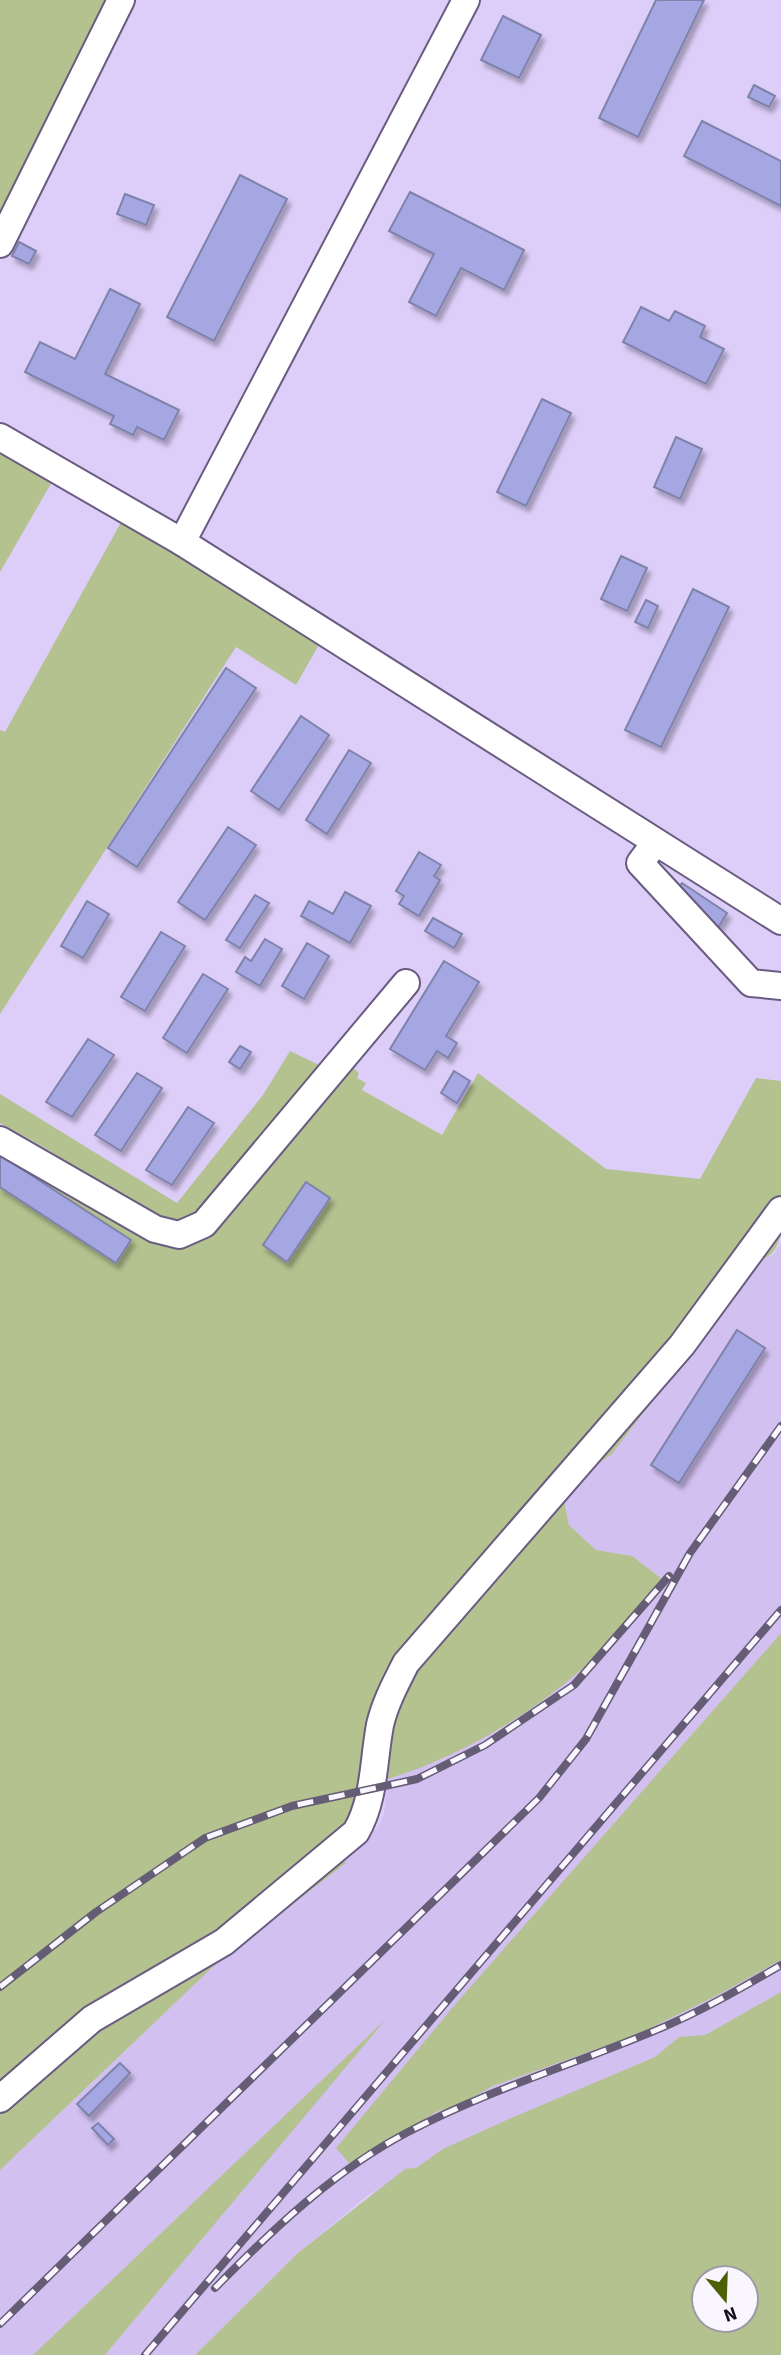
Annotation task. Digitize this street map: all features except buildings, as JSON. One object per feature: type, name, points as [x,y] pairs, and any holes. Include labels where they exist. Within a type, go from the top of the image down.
[{"type":"street","points":[[0,244],[121,0]]},
{"type":"street","points":[[182,542],[466,0]]},
{"type":"street","points":[[0,437],[182,542],[781,921]]},
{"type":"street","points":[[655,843],[640,863],[751,983],[781,986]]},
{"type":"street","points":[[0,1140],[155,1229],[179,1236],[204,1224],[406,983]]},
{"type":"street","points":[[0,2099],[92,2019],[224,1942],[356,1832],[367,1812],[380,1723],[406,1663],[682,1345],[781,1210]]},
{"type":"shaded area","points":[[781,1243],[781,1633],[458,2001],[350,2163],[436,2112],[493,2086],[636,2035],[690,2008],[781,1954],[781,1992],[705,2035],[454,2146],[368,2195],[299,2252],[195,2355],[105,2355],[379,2026],[33,2355],[0,2355],[0,2170],[218,1962],[345,1864],[341,1858],[378,1827],[384,1814],[388,1779],[442,1759],[505,1727],[598,1657],[666,1582],[632,1556],[596,1550],[569,1525],[564,1501],[585,1474],[611,1455],[762,1260],[773,1255]]},
{"type":"green space","points":[[0,0],[112,0],[0,229]]},
{"type":"green space","points":[[0,426],[56,475],[0,572]]},
{"type":"green space","points":[[124,517],[320,643],[296,685],[236,647],[0,1014],[0,730],[5,732]]},
{"type":"green space","points":[[290,1051],[321,1066],[191,1222],[159,1221],[45,1148],[0,1123],[0,1094],[177,1203],[263,1095]]},
{"type":"green space","points":[[348,1064],[359,1073],[357,1078],[366,1083],[362,1090],[442,1135],[478,1073],[606,1169],[700,1179],[756,1078],[781,1081],[781,1195],[677,1342],[402,1662],[350,1835],[0,2092],[0,1135],[181,1234]]},
{"type":"green space","points":[[781,1214],[780,1235],[773,1252],[762,1260],[611,1455],[584,1474],[564,1501],[569,1525],[596,1550],[632,1556],[666,1582],[607,1646],[542,1701],[469,1746],[388,1779],[391,1729],[412,1668]]},
{"type":"green space","points":[[781,1633],[781,1960],[716,1996],[636,2035],[493,2086],[461,2104],[436,2112],[350,2164],[336,2148],[458,2001]]},
{"type":"green space","points":[[341,1858],[346,1863],[218,1962],[0,2170],[0,2106],[24,2083]]},
{"type":"green space","points":[[781,1992],[781,2355],[195,2355],[299,2252],[405,2169],[416,2168],[443,2149],[655,2057],[679,2037],[705,2035]]},
{"type":"green space","points":[[386,2019],[105,2355],[33,2355]]},
{"type":"railway","points":[[0,2324],[539,1798],[586,1739],[690,1553],[781,1426]]},
{"type":"railway","points":[[0,1987],[96,1912],[205,1838],[292,1806],[417,1779],[485,1745],[574,1685],[669,1576]]},
{"type":"railway","points":[[145,2355],[781,1610]]},
{"type":"railway","points":[[215,2288],[306,2202],[381,2147],[469,2103],[670,2024],[781,1965]]}]
